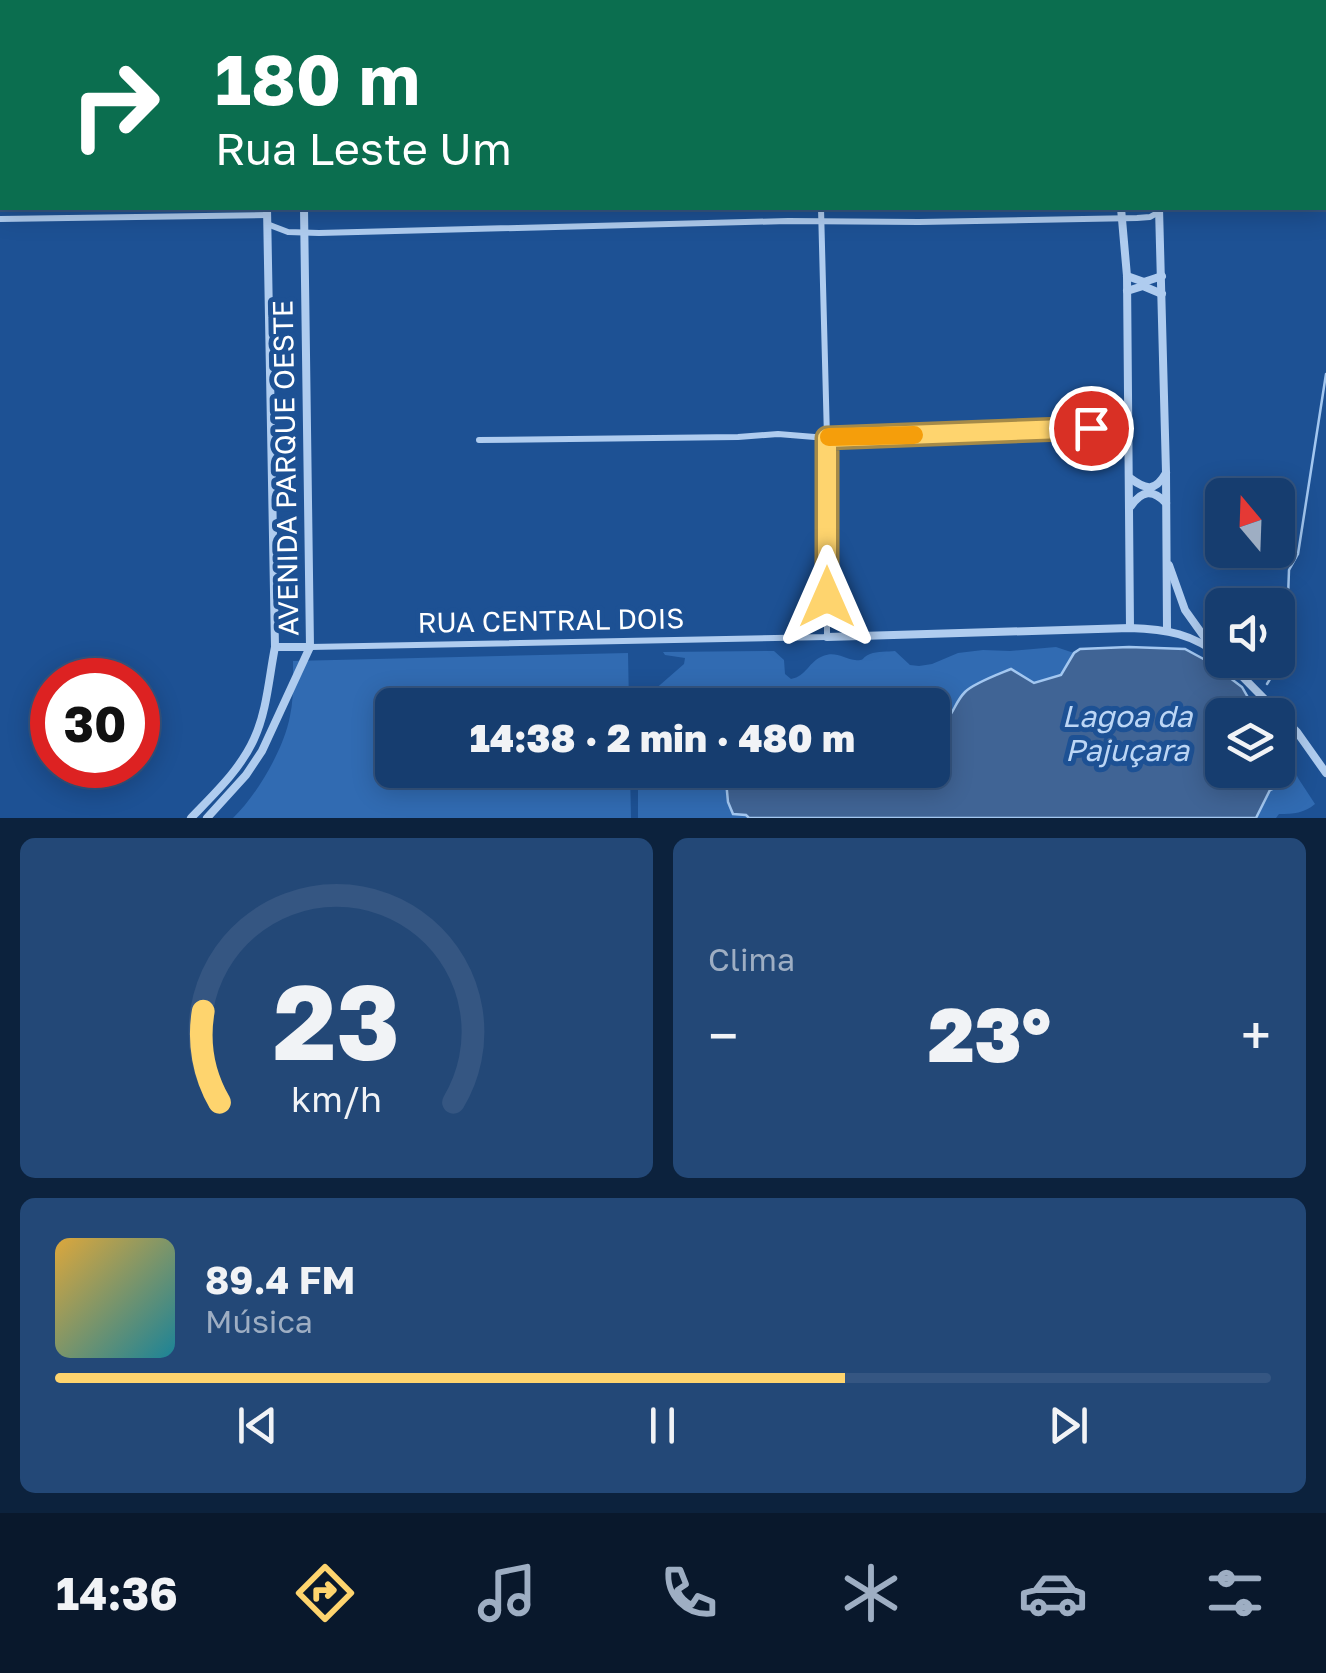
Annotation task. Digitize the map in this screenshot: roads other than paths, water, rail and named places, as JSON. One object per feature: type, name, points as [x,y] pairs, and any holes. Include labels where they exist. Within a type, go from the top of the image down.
[{"type":"street","name":"AVENIDA PARQUE OESTE","points":[[207,818],[246,776],[262,751],[310,647],[304,210]]},
{"type":"street","points":[[788,210],[788,221]]},
{"type":"street","points":[[820,210],[827,438],[827,637],[1130,628],[1167,630],[1205,646]]},
{"type":"street","points":[[0,219],[267,216],[280,230],[305,233],[788,221],[919,222],[1121,213],[1150,217],[1159,210]]},
{"type":"street","points":[[1159,210],[1167,630]]},
{"type":"street","points":[[1121,213],[1127,276],[1130,628]]},
{"type":"street","name":"AVENIDA PARQUE OESTE","points":[[191,818],[226,782],[251,745],[262,719],[275,647],[267,216]]},
{"type":"street","points":[[1127,276],[1144,282],[1162,276]]},
{"type":"street","points":[[1127,291],[1139,286],[1162,294]]},
{"type":"street","points":[[479,440],[778,434],[827,438],[1129,427]]},
{"type":"street","points":[[1130,478],[1149,488],[1158,484],[1166,472]]},
{"type":"street","points":[[1130,506],[1146,492],[1156,494],[1166,503]]},
{"type":"street","points":[[1167,558],[1185,610],[1205,638]]},
{"type":"street","name":"RUA CENTRAL DOIS","points":[[275,647],[827,637]]},
{"type":"street","points":[[1244,678],[1297,732],[1326,774]]},
{"type":"water","name":"Lagoa da Pajuçara","points":[[1080,649],[1185,649],[1205,660],[1205,678],[1230,678],[1242,687],[1248,698],[1205,698],[1205,788],[1275,788],[1256,818],[749,818],[733,814],[727,788],[950,788],[950,715],[965,692],[1011,669],[1034,683],[1061,675]]},
{"type":"waterway","points":[[1267,684],[1286,653],[1289,570],[1298,554],[1326,374]]}]
